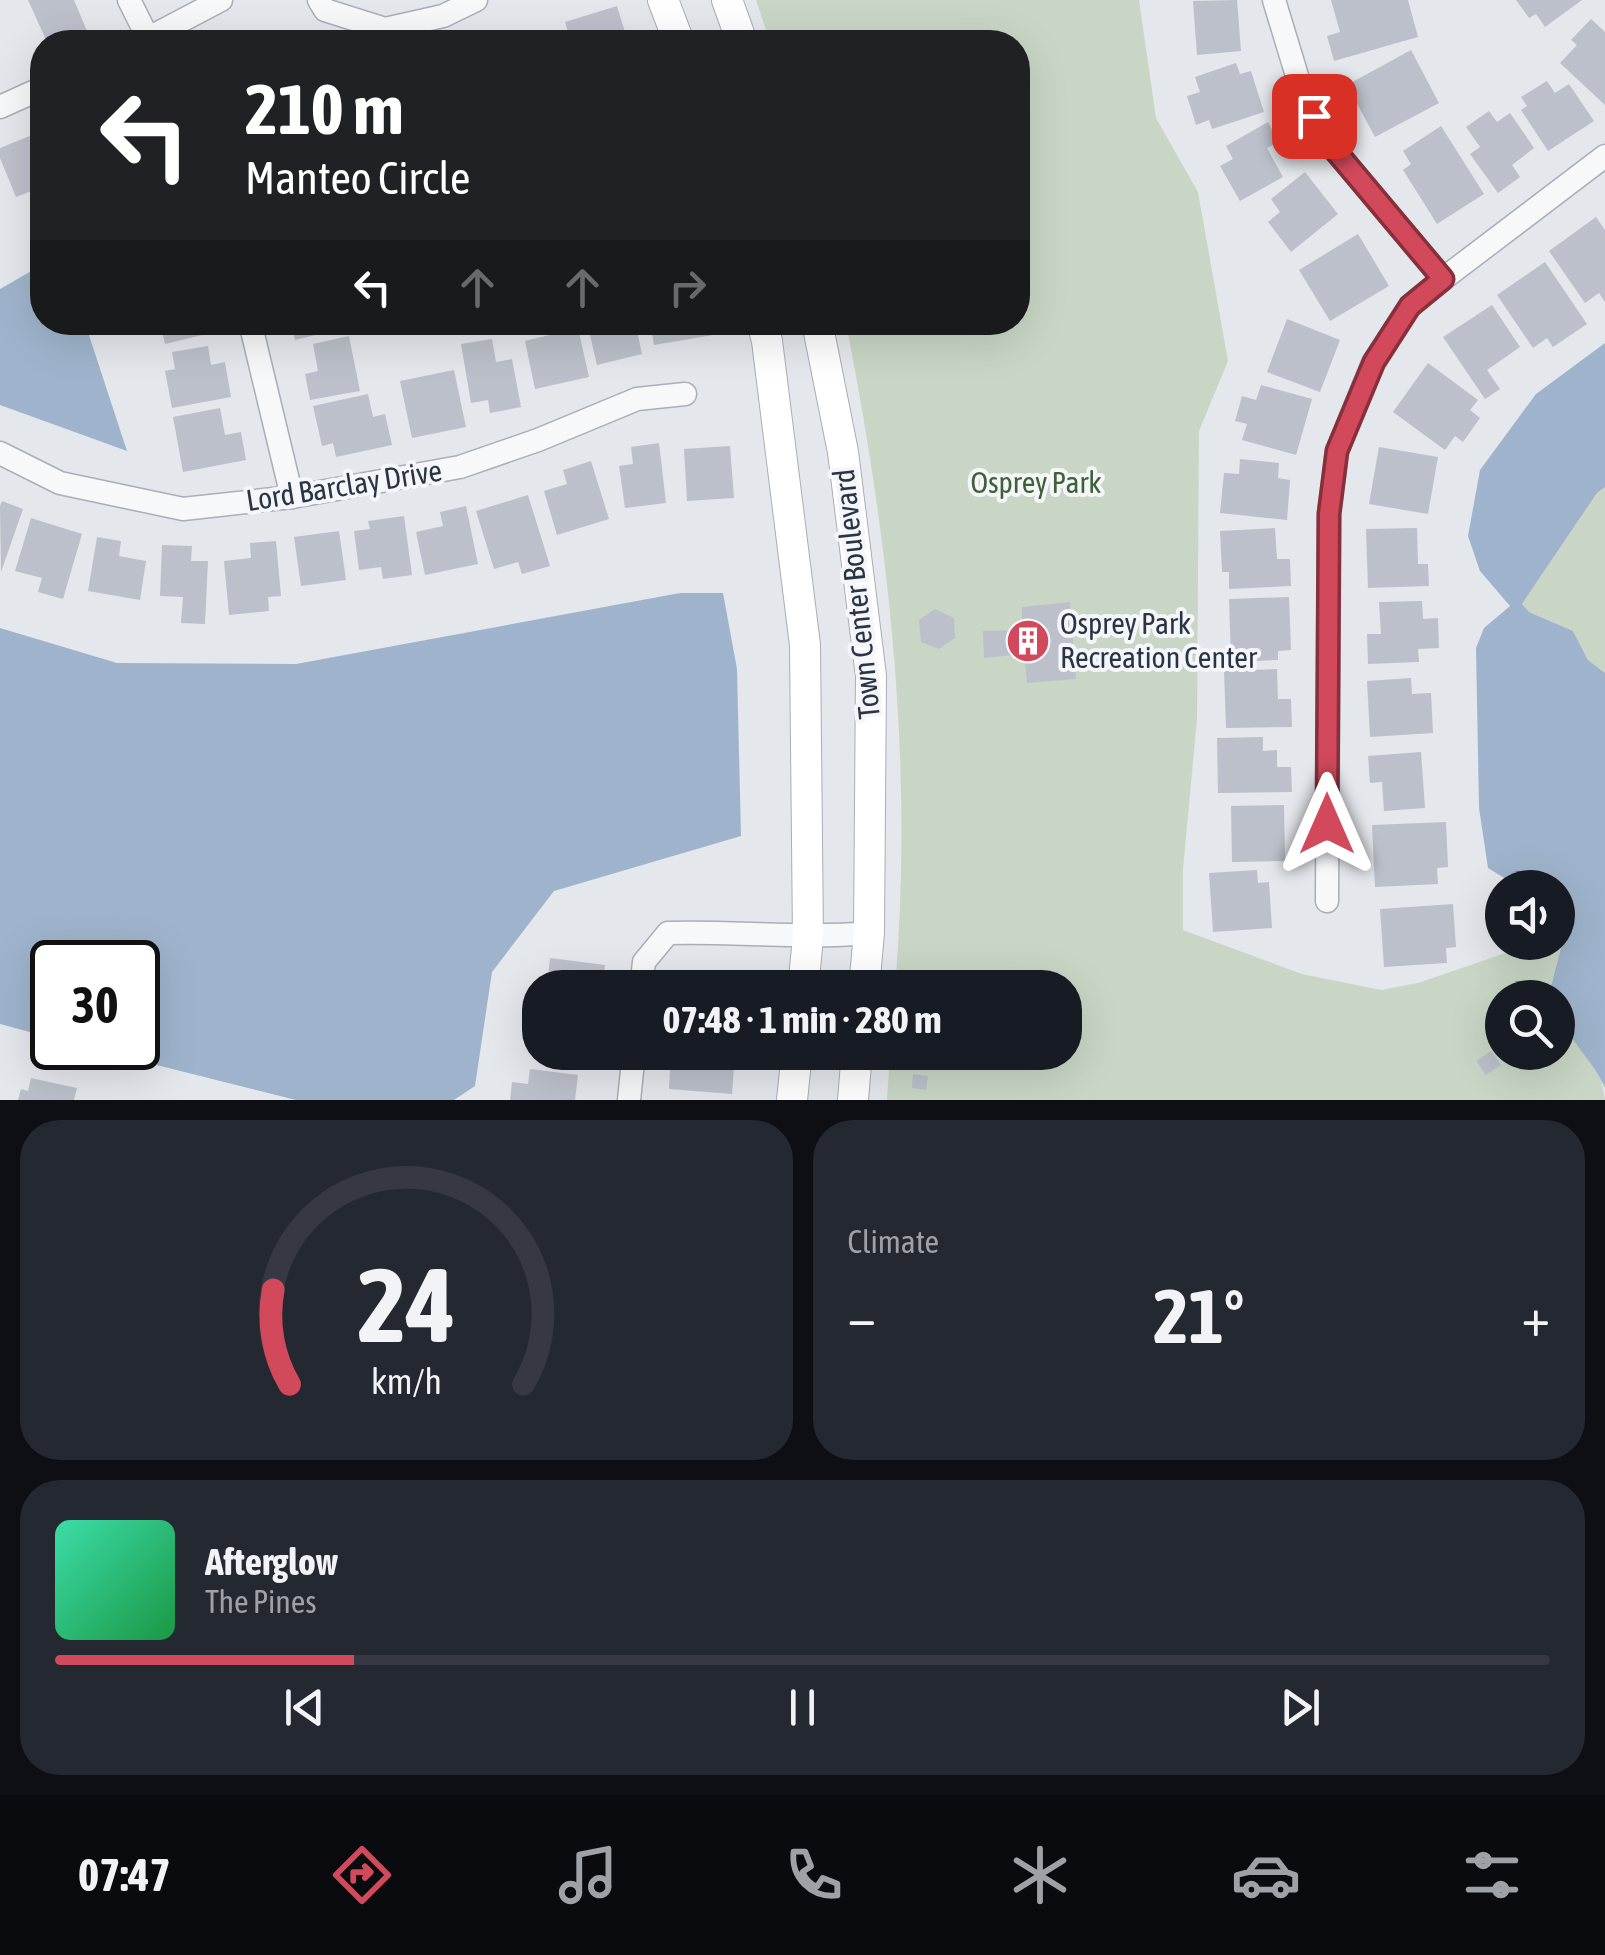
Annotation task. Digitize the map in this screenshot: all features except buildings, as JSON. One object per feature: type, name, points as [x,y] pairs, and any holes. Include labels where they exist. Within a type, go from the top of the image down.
[{"type":"street","points":[[129,0],[141,30]]},
{"type":"street","points":[[166,30],[220,0]]},
{"type":"street","points":[[319,0],[325,10],[385,30],[443,16],[476,0]]},
{"type":"street","points":[[663,0],[674,30]]},
{"type":"street","points":[[727,0],[738,30]]},
{"type":"street","points":[[1274,0],[1300,89],[1328,142],[1443,279]]},
{"type":"street","points":[[0,107],[30,93]]},
{"type":"street","points":[[1327,902],[1329,514],[1337,451],[1374,362],[1410,306],[1605,156]]},
{"type":"street","points":[[253,335],[292,497]]},
{"type":"street","name":"Town Center Boulevard","points":[[766,335],[805,646],[805,970]]},
{"type":"street","name":"Town Center Boulevard","points":[[820,335],[843,452],[871,676],[866,970]]},
{"type":"street","name":"Lord Barclay Drive","points":[[0,453],[60,483],[183,509],[292,497],[460,466],[538,440],[636,399],[685,394]]},
{"type":"street","points":[[643,970],[644,962],[668,933],[764,933],[808,938],[869,933]]},
{"type":"street","points":[[629,1100],[632,1070]]},
{"type":"street","points":[[792,1100],[795,1070]]},
{"type":"street","points":[[853,1100],[856,1070]]},
{"type":"green space","name":"Osprey Park","points":[[756,0],[1139,0],[1156,118],[1198,192],[1228,361],[1199,431],[1197,719],[1183,869],[1183,930],[1302,974],[1381,990],[1418,983],[1485,960],[1559,960],[1554,980],[1485,980],[1485,1070],[1575,1070],[1575,1038],[1601,1078],[1605,1100],[887,1100],[889,1070],[1082,1070],[1082,970],[896,970],[901,820],[894,654],[874,488],[848,335],[1030,335],[1030,30],[766,30]]},
{"type":"green space","points":[[1605,487],[1605,673],[1588,660],[1573,631],[1529,612],[1522,604],[1597,493]]},
{"type":"water","points":[[30,272],[30,335],[89,335],[127,451],[0,405],[0,289]]},
{"type":"water","points":[[1605,343],[1605,487],[1597,493],[1522,604],[1529,612],[1573,631],[1588,660],[1605,673],[1605,1088],[1575,1042],[1575,980],[1553,980],[1558,960],[1575,960],[1575,870],[1488,868],[1479,808],[1476,648],[1484,628],[1510,606],[1480,571],[1468,536],[1480,470],[1536,394]]},
{"type":"water","points":[[680,593],[723,593],[737,669],[741,836],[554,891],[492,972],[475,1086],[454,1100],[296,1100],[160,1066],[160,940],[30,940],[30,1032],[0,1024],[0,628],[117,663],[296,664]]},
{"type":"place","name":"Osprey Park Recreation Center","points":[[1028,641]]},
{"type":"route","points":[[1314,116],[1328,142],[1443,279],[1410,306],[1374,362],[1337,451],[1329,514],[1327,824]]}]
